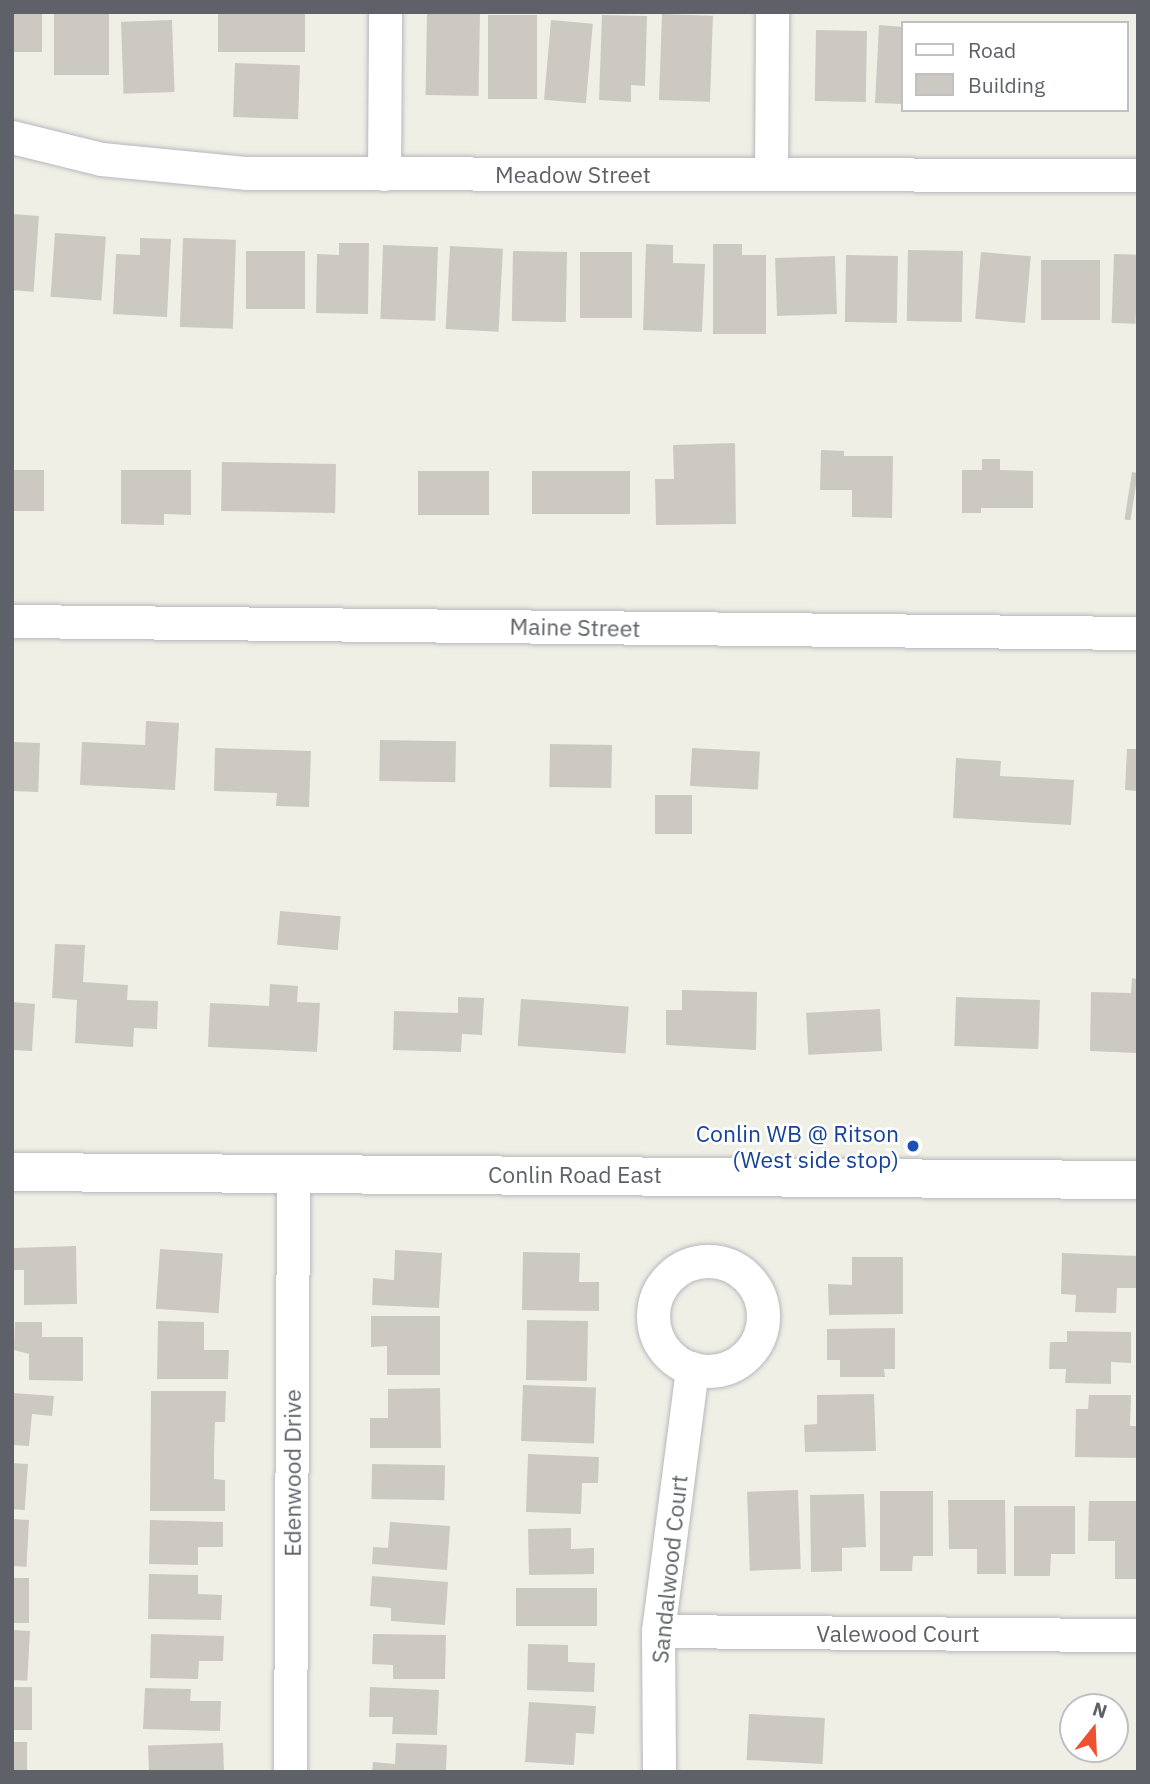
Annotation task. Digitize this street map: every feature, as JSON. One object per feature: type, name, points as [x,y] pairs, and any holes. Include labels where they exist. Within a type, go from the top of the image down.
[{"type":"street","points":[[384,174],[385,12]]},
{"type":"street","points":[[771,174],[772,12]]},
{"type":"street","name":"Meadow Street","points":[[12,136],[101,159],[167,168],[384,174],[1138,175]]},
{"type":"street","name":"Maine Street","points":[[12,621],[1138,633]]},
{"type":"street","name":"Conlin Road East","points":[[12,1172],[1138,1180]]},
{"type":"street","name":"Edenwood Drive","points":[[290,1772],[293,1174]]},
{"type":"street","name":"Sandalwood Court","points":[[659,1772],[658,1631],[692,1368]]},
{"type":"street","name":"Valewood Court","points":[[658,1631],[1138,1635]]},
{"type":"building","points":[[12,12],[42,12],[42,52],[12,52]]},
{"type":"building","points":[[218,12],[305,12],[305,52],[218,52]]},
{"type":"building","points":[[427,12],[480,13],[479,96],[426,95]]},
{"type":"building","points":[[54,13],[109,13],[109,75],[54,75]]},
{"type":"building","points":[[662,14],[713,16],[710,102],[659,100]]},
{"type":"building","points":[[488,15],[537,15],[537,99],[488,99]]},
{"type":"building","points":[[602,15],[647,16],[645,86],[631,85],[631,102],[599,100]]},
{"type":"building","points":[[172,20],[175,92],[124,94],[121,22]]},
{"type":"building","points":[[551,20],[593,24],[586,103],[544,100]]},
{"type":"building","points":[[879,25],[902,27],[902,104],[875,103]]},
{"type":"building","points":[[816,30],[867,31],[866,102],[815,101]]},
{"type":"building","points":[[235,63],[300,65],[298,119],[233,117]]},
{"type":"building","points":[[12,214],[39,216],[34,292],[12,290]]},
{"type":"building","points":[[55,233],[106,237],[101,300],[51,297]]},
{"type":"building","points":[[140,238],[171,239],[167,317],[113,314],[116,254],[140,255]]},
{"type":"building","points":[[183,238],[236,240],[233,329],[180,327]]},
{"type":"building","points":[[339,243],[369,243],[368,314],[316,313],[317,254],[339,255]]},
{"type":"building","points":[[646,244],[673,245],[673,263],[705,264],[702,332],[643,330]]},
{"type":"building","points":[[713,244],[742,244],[742,255],[766,255],[766,334],[713,334]]},
{"type":"building","points":[[383,245],[438,247],[435,321],[380,319]]},
{"type":"building","points":[[450,246],[503,249],[499,332],[446,329]]},
{"type":"building","points":[[908,250],[963,251],[962,322],[907,321]]},
{"type":"building","points":[[246,251],[305,251],[305,309],[246,309]]},
{"type":"building","points":[[513,251],[567,252],[566,322],[512,321]]},
{"type":"building","points":[[580,252],[632,252],[632,318],[580,318]]},
{"type":"building","points":[[981,252],[1031,256],[1025,323],[975,319]]},
{"type":"building","points":[[1114,254],[1138,255],[1136,324],[1112,323]]},
{"type":"building","points":[[846,255],[898,256],[897,323],[845,322]]},
{"type":"building","points":[[835,256],[837,314],[777,316],[775,258]]},
{"type":"building","points":[[1041,260],[1100,260],[1100,320],[1041,320]]},
{"type":"building","points":[[735,443],[736,524],[656,525],[655,479],[674,479],[673,445]]},
{"type":"building","points":[[821,450],[844,451],[844,456],[893,456],[892,518],[852,517],[852,490],[820,490]]},
{"type":"building","points":[[982,459],[1000,459],[1000,470],[1033,471],[1033,508],[981,508],[981,513],[962,513],[962,470],[982,470]]},
{"type":"building","points":[[222,462],[336,464],[335,513],[221,511]]},
{"type":"building","points":[[12,470],[44,470],[44,511],[12,511]]},
{"type":"building","points":[[121,470],[191,470],[191,515],[164,514],[164,525],[121,524]]},
{"type":"building","points":[[418,471],[489,471],[489,515],[418,515]]},
{"type":"building","points":[[532,471],[630,471],[630,514],[532,514]]},
{"type":"building","points":[[1132,472],[1138,473],[1130,520],[1124,519]]},
{"type":"building","points":[[146,721],[179,723],[175,790],[80,785],[82,742],[145,745]]},
{"type":"building","points":[[380,740],[456,741],[455,782],[379,781]]},
{"type":"building","points":[[13,742],[40,743],[38,792],[12,791]]},
{"type":"building","points":[[550,744],[612,745],[611,788],[549,787]]},
{"type":"building","points":[[215,748],[311,751],[309,807],[276,806],[277,793],[214,791]]},
{"type":"building","points":[[692,748],[760,752],[758,790],[690,786]]},
{"type":"building","points":[[1127,749],[1138,749],[1138,791],[1125,790]]},
{"type":"building","points":[[956,758],[1001,761],[1000,776],[1074,780],[1071,825],[953,818]]},
{"type":"building","points":[[655,795],[692,795],[692,834],[655,834]]},
{"type":"building","points":[[280,911],[341,916],[338,950],[277,945]]},
{"type":"building","points":[[55,944],[85,945],[83,982],[128,985],[127,1000],[158,1001],[157,1029],[134,1028],[133,1047],[75,1043],[77,1000],[52,998]]},
{"type":"building","points":[[1132,978],[1138,979],[1138,1053],[1090,1051],[1091,992],[1131,993]]},
{"type":"building","points":[[270,984],[298,986],[297,1002],[320,1003],[317,1052],[208,1047],[210,1003],[269,1006]]},
{"type":"building","points":[[682,990],[757,992],[756,1050],[666,1045],[666,1010],[682,1010]]},
{"type":"building","points":[[458,997],[484,998],[482,1035],[462,1034],[461,1052],[393,1050],[394,1011],[458,1013]]},
{"type":"building","points":[[956,997],[1040,1000],[1038,1049],[954,1046]]},
{"type":"building","points":[[521,999],[629,1007],[625,1053],[518,1046]]},
{"type":"building","points":[[12,1002],[35,1004],[32,1051],[12,1050]]},
{"type":"building","points":[[880,1009],[882,1051],[808,1055],[806,1013]]},
{"type":"building","points":[[76,1246],[77,1304],[24,1305],[24,1270],[13,1270],[13,1248]]},
{"type":"building","points":[[160,1249],[223,1253],[219,1313],[156,1309]]},
{"type":"building","points":[[395,1250],[442,1253],[439,1308],[372,1305],[373,1278],[394,1280]]},
{"type":"building","points":[[523,1252],[580,1253],[579,1282],[599,1282],[599,1311],[522,1310]]},
{"type":"building","points":[[1062,1253],[1138,1256],[1137,1288],[1117,1288],[1116,1313],[1075,1312],[1076,1295],[1061,1294]]},
{"type":"building","points":[[852,1257],[903,1257],[903,1314],[829,1315],[828,1284],[852,1285]]},
{"type":"building","points":[[371,1316],[440,1316],[440,1375],[387,1375],[387,1346],[371,1347]]},
{"type":"building","points":[[527,1320],[588,1321],[587,1381],[526,1380]]},
{"type":"building","points":[[158,1321],[204,1322],[204,1350],[229,1350],[228,1379],[157,1379]]},
{"type":"building","points":[[15,1322],[42,1322],[42,1337],[83,1337],[83,1381],[29,1380],[29,1354],[14,1350]]},
{"type":"building","points":[[895,1328],[895,1369],[884,1369],[885,1377],[840,1377],[840,1360],[827,1360],[827,1329]]},
{"type":"building","points":[[1067,1331],[1131,1332],[1131,1363],[1111,1362],[1111,1384],[1065,1383],[1066,1369],[1049,1369],[1050,1342],[1067,1342]]},
{"type":"building","points":[[523,1385],[596,1388],[594,1444],[521,1441]]},
{"type":"building","points":[[440,1388],[441,1448],[370,1448],[370,1418],[388,1418],[388,1389]]},
{"type":"building","points":[[151,1391],[226,1391],[225,1422],[215,1422],[214,1453],[214,1479],[225,1480],[225,1511],[150,1511]]},
{"type":"building","points":[[12,1393],[54,1396],[52,1416],[32,1414],[29,1446],[12,1445]]},
{"type":"building","points":[[874,1394],[876,1451],[805,1452],[804,1425],[817,1424],[817,1395]]},
{"type":"building","points":[[1089,1395],[1131,1395],[1130,1426],[1138,1426],[1138,1458],[1075,1457],[1076,1409],[1088,1409]]},
{"type":"building","points":[[528,1454],[599,1457],[598,1483],[582,1483],[581,1514],[526,1512]]},
{"type":"building","points":[[12,1463],[28,1464],[25,1510],[12,1509]]},
{"type":"building","points":[[372,1464],[445,1465],[444,1500],[371,1499]]},
{"type":"building","points":[[798,1490],[801,1569],[750,1571],[747,1492]]},
{"type":"building","points":[[880,1491],[933,1491],[933,1556],[913,1556],[912,1571],[880,1571]]},
{"type":"building","points":[[864,1494],[866,1547],[842,1548],[842,1571],[811,1572],[810,1495]]},
{"type":"building","points":[[948,1500],[1005,1500],[1006,1574],[977,1574],[977,1549],[949,1549]]},
{"type":"building","points":[[1089,1501],[1138,1501],[1138,1579],[1115,1579],[1115,1541],[1088,1541]]},
{"type":"building","points":[[1014,1506],[1075,1506],[1075,1554],[1051,1554],[1050,1576],[1014,1576]]},
{"type":"building","points":[[12,1519],[29,1520],[27,1567],[12,1566]]},
{"type":"building","points":[[150,1520],[223,1522],[223,1547],[198,1547],[198,1565],[149,1564]]},
{"type":"building","points":[[390,1522],[450,1526],[447,1570],[372,1564],[373,1547],[388,1548]]},
{"type":"building","points":[[571,1528],[571,1549],[594,1548],[594,1574],[529,1575],[528,1529]]},
{"type":"building","points":[[149,1574],[198,1575],[198,1594],[222,1595],[221,1620],[148,1619]]},
{"type":"building","points":[[372,1576],[448,1582],[445,1625],[391,1621],[391,1608],[370,1606]]},
{"type":"building","points":[[12,1578],[29,1578],[29,1623],[12,1623]]},
{"type":"building","points":[[516,1588],[597,1588],[597,1626],[516,1626]]},
{"type":"building","points":[[12,1630],[30,1631],[27,1681],[12,1680]]},
{"type":"building","points":[[151,1634],[224,1636],[223,1661],[199,1661],[198,1679],[150,1678]]},
{"type":"building","points":[[373,1634],[446,1635],[445,1679],[393,1679],[393,1665],[372,1664]]},
{"type":"building","points":[[528,1644],[568,1645],[568,1662],[595,1663],[594,1692],[527,1690]]},
{"type":"building","points":[[12,1687],[32,1687],[32,1730],[12,1730]]},
{"type":"building","points":[[370,1687],[439,1690],[437,1735],[392,1734],[393,1717],[369,1717]]},
{"type":"building","points":[[145,1688],[191,1689],[190,1701],[221,1701],[220,1731],[143,1729]]},
{"type":"building","points":[[529,1702],[596,1706],[594,1734],[576,1733],[574,1765],[525,1762]]},
{"type":"building","points":[[749,1714],[825,1718],[822,1764],[747,1760]]},
{"type":"building","points":[[12,1742],[27,1742],[27,1772],[12,1772]]},
{"type":"building","points":[[223,1743],[224,1772],[149,1772],[148,1746]]},
{"type":"building","points":[[396,1743],[447,1745],[446,1772],[372,1772],[373,1762],[395,1764]]},
{"type":"place","name":"Conlin WB @ Ritson (West side stop)","points":[[913,1146]]}]
